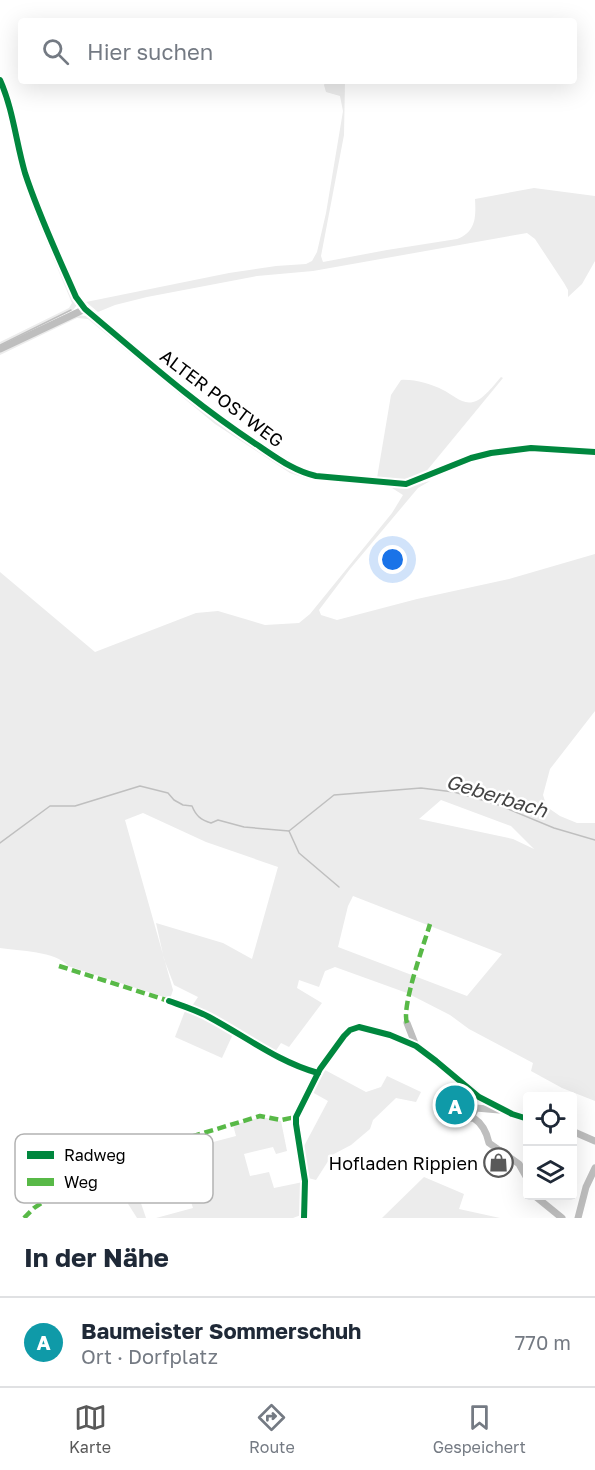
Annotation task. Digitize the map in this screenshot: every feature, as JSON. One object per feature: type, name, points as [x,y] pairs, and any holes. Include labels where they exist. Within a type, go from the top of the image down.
[{"type":"street","name":"ALTER POSTWEG","points":[[0,80],[9,104],[20,156],[33,195],[76,297],[84,309],[237,432],[301,472],[339,479],[406,484],[471,458],[491,453],[531,448],[595,452]]},
{"type":"street","points":[[0,349],[84,309]]},
{"type":"street","points":[[169,1001],[197,1011],[276,1056],[303,1069],[318,1073]]},
{"type":"street","points":[[407,1023],[416,1046]]},
{"type":"street","points":[[303,1218],[305,1181],[296,1117],[318,1073],[350,1030],[368,1027],[416,1046],[479,1097],[523,1117]]},
{"type":"street","points":[[462,1084],[459,1094],[444,1109],[466,1112],[485,1128],[489,1143],[519,1164],[523,1171]]},
{"type":"street","points":[[471,1118],[476,1108],[502,1109]]},
{"type":"street","points":[[577,1133],[595,1141]]},
{"type":"street","points":[[578,1218],[586,1187],[595,1168]]},
{"type":"street","points":[[540,1200],[562,1218]]},
{"type":"shaded area","points":[[345,84],[344,135],[321,256],[323,262],[457,239],[468,232],[474,223],[475,199],[534,188],[595,196],[595,261],[582,284],[568,297],[568,290],[564,283],[535,239],[527,233],[313,271],[257,276],[147,297],[98,312],[86,302],[229,273],[306,264],[312,261],[317,252],[326,213],[343,111],[340,96],[326,92],[324,85]]},
{"type":"shaded area","points":[[3,96],[16,144],[77,305],[73,310],[0,346],[0,342],[69,308],[72,303],[34,212],[22,175]]},
{"type":"shaded area","points":[[76,315],[87,316],[227,430],[281,465],[309,477],[308,479],[290,473],[215,424],[88,319],[77,318],[0,355],[0,351]]},
{"type":"shaded area","points":[[501,377],[503,378],[424,474],[412,478],[377,478],[391,395],[401,380],[428,384],[469,403],[481,398]]},
{"type":"shaded area","points":[[430,481],[418,488],[350,569],[319,610],[321,615],[337,620],[417,599],[509,579],[595,554],[595,711],[550,769],[543,795],[547,807],[560,816],[577,823],[595,823],[595,1101],[562,1088],[531,1071],[533,1063],[469,1029],[450,1015],[407,993],[335,967],[325,971],[319,987],[299,980],[297,988],[322,1003],[289,1047],[281,1043],[275,1052],[192,1006],[198,997],[174,985],[165,961],[173,990],[170,999],[68,966],[55,957],[0,948],[0,572],[95,652],[196,613],[218,611],[265,625],[299,623],[310,614],[392,513],[403,495],[392,488]],"holes":[[[441,800],[511,826],[534,849],[513,839],[419,819]],[[143,813],[206,842],[278,867],[252,959],[223,943],[156,923],[163,955],[125,820]],[[353,896],[502,954],[467,996],[338,947],[348,906]]]},
{"type":"shaded area","points":[[185,1011],[233,1034],[222,1058],[175,1037]]},
{"type":"shaded area","points":[[325,1070],[366,1092],[381,1087],[387,1076],[421,1092],[416,1102],[396,1098],[373,1120],[370,1129],[351,1145],[332,1155],[316,1180],[308,1178],[303,1148],[328,1101],[312,1092]]},
{"type":"shaded area","points":[[262,1117],[281,1121],[287,1151],[276,1154],[273,1147],[244,1154],[250,1176],[269,1172],[274,1188],[303,1182],[301,1215],[293,1218],[156,1218],[193,1208],[191,1203],[213,1203],[213,1142],[236,1136],[233,1125]]},
{"type":"shaded area","points":[[424,1177],[464,1194],[459,1209],[500,1218],[382,1218]]},
{"type":"shaded area","points":[[128,1203],[141,1203],[146,1218],[137,1218]]},
{"type":"waterway","points":[[0,345],[71,310]]},
{"type":"waterway","name":"Geberbach","points":[[0,843],[50,806],[75,806],[140,786],[168,793],[183,805],[192,806],[199,817],[211,823],[218,820],[244,827],[289,831],[334,795],[421,788],[454,792],[496,804],[554,828],[595,840]]},
{"type":"waterway","points":[[289,831],[299,853],[339,887]]},
{"type":"marked path","points":[[407,1023],[410,990],[430,924]]},
{"type":"marked path","points":[[59,966],[169,1001]]},
{"type":"marked path","points":[[200,1134],[260,1116],[281,1120],[296,1117]]},
{"type":"marked path","points":[[24,1218],[42,1203]]},
{"type":"cycle path","points":[[0,80],[8,102],[30,189],[76,297],[85,309],[170,380],[236,431],[279,459],[300,471],[316,476],[406,484],[471,458],[491,453],[531,448],[595,452]]},
{"type":"cycle path","points":[[169,1001],[222,1024],[289,1062],[318,1073]]},
{"type":"cycle path","points":[[304,1218],[305,1181],[296,1117],[320,1069],[350,1030],[359,1027],[390,1035],[416,1046],[479,1097],[523,1117]]},
{"type":"place","name":"Baumeister Sommerschuh","points":[[455,1105]]},
{"type":"place","name":"Hofladen Rippien","points":[[499,1163]]}]
